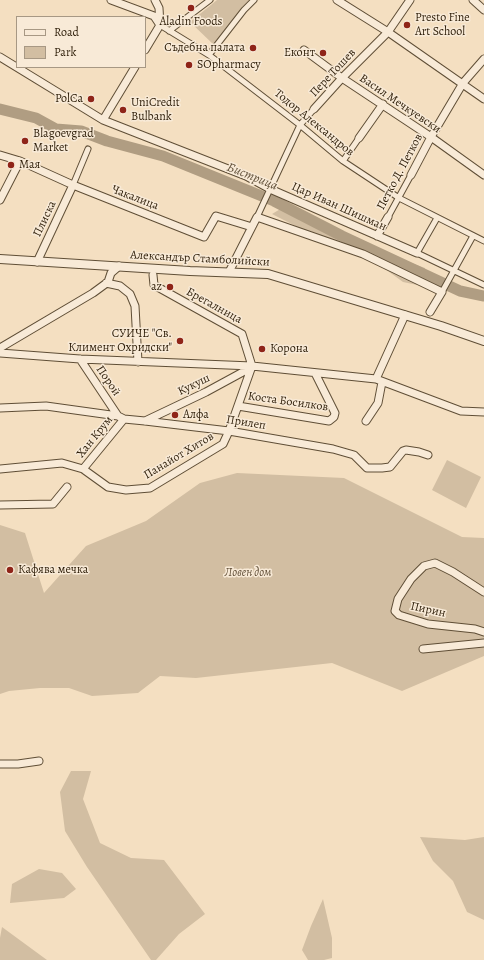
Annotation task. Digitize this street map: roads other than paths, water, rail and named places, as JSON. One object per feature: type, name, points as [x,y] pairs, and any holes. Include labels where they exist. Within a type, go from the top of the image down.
[{"type":"street","points":[[111,0],[154,16],[160,26]]},
{"type":"street","points":[[146,48],[160,26],[159,8],[155,0]]},
{"type":"street","points":[[169,31],[210,0]]},
{"type":"street","points":[[209,55],[244,10],[254,0]]},
{"type":"street","points":[[337,0],[388,32],[484,99]]},
{"type":"street","name":"Пере Тошев","points":[[257,217],[300,125],[342,78],[388,32],[410,0]]},
{"type":"street","points":[[473,0],[484,10]]},
{"type":"street","name":"Тодор Александров","points":[[160,26],[209,55],[300,125],[343,161],[399,198],[484,241]]},
{"type":"street","name":"Васил Мечкуевски","points":[[304,50],[342,78],[431,137],[484,176]]},
{"type":"street","name":"Цар Иван Шишман","points":[[0,57],[16,67]]},
{"type":"street","name":"Петко Д. Петков","points":[[377,236],[431,137],[463,83],[484,59]]},
{"type":"street","name":"Цар Иван Шишман","points":[[18,68],[102,120],[246,176],[270,189],[417,253],[484,285]]},
{"type":"street","points":[[102,120],[134,68]]},
{"type":"street","points":[[343,161],[383,104]]},
{"type":"street","points":[[73,186],[88,149]]},
{"type":"street","name":"Чакалица","points":[[0,155],[20,161],[73,186],[204,237],[216,216],[252,227]]},
{"type":"street","points":[[0,200],[20,161]]},
{"type":"street","name":"Плиска","points":[[37,262],[73,186]]},
{"type":"street","points":[[229,272],[257,217],[363,254],[442,292]]},
{"type":"street","points":[[417,253],[437,218]]},
{"type":"street","points":[[430,312],[473,236]]},
{"type":"street","name":"Александър Стамболийски","points":[[0,259],[268,274],[405,315],[484,341]]},
{"type":"street","points":[[0,348],[93,293],[110,279],[111,273],[119,266]]},
{"type":"street","name":"Брегалница","points":[[153,275],[154,285],[242,334],[252,366]]},
{"type":"street","points":[[106,283],[120,286],[130,294],[135,306],[138,362]]},
{"type":"street","points":[[366,420],[378,403],[379,380],[405,315]]},
{"type":"street","points":[[0,353],[138,362],[252,366],[379,380],[461,411],[484,412]]},
{"type":"street","name":"Порой","points":[[80,359],[121,418]]},
{"type":"street","name":"Панайот Хитов","points":[[0,469],[62,463],[83,469],[108,487],[126,490],[150,488],[223,444],[229,432],[252,366]]},
{"type":"street","name":"Кукуш","points":[[145,421],[206,392],[252,366]]},
{"type":"street","name":"Коста Босилков","points":[[238,406],[329,421],[334,417],[335,413],[315,373]]},
{"type":"street","name":"Прилеп","points":[[0,408],[46,406],[121,418],[229,432],[333,449],[354,456],[367,468],[390,467],[403,451],[406,450],[428,455]]},
{"type":"street","name":"Хан Крум","points":[[83,469],[121,418]]},
{"type":"street","points":[[0,505],[53,504],[68,488]]},
{"type":"street","name":"Пирин","points":[[484,592],[453,572],[435,563],[424,566],[411,579],[398,599],[395,611],[399,615],[428,624],[475,629],[484,632]]},
{"type":"street","points":[[423,649],[484,643]]},
{"type":"street","points":[[0,764],[18,764],[39,761]]},
{"type":"waterway","name":"Бистрица","points":[[0,109],[36,118],[56,129],[81,131],[107,141],[163,156],[274,201],[342,236],[460,291],[484,296]]},
{"type":"place","name":"Aladin Foods","points":[[191,8]]},
{"type":"place","name":"Presto Fine Art School","points":[[407,25]]},
{"type":"place","name":"Съдебна палата","points":[[253,48]]},
{"type":"place","name":"Еконт","points":[[323,53]]},
{"type":"place","name":"SOpharmacy","points":[[189,65]]},
{"type":"place","name":"PolCa","points":[[91,99]]},
{"type":"place","name":"UniCredit Bulbank","points":[[123,110]]},
{"type":"place","name":"Blagoevgrad Market","points":[[25,141]]},
{"type":"place","name":"Мая","points":[[11,165]]},
{"type":"place","name":"az","points":[[170,287]]},
{"type":"place","name":"СУИЧЕ \"Св. Климент Охридски\"","points":[[180,341]]},
{"type":"place","name":"Корона","points":[[262,349]]},
{"type":"place","name":"Алфа","points":[[175,415]]},
{"type":"place","name":"Кафява мечка","points":[[10,570]]},
{"type":"park label","name":"Ловен дом","points":[[248,573]]}]
